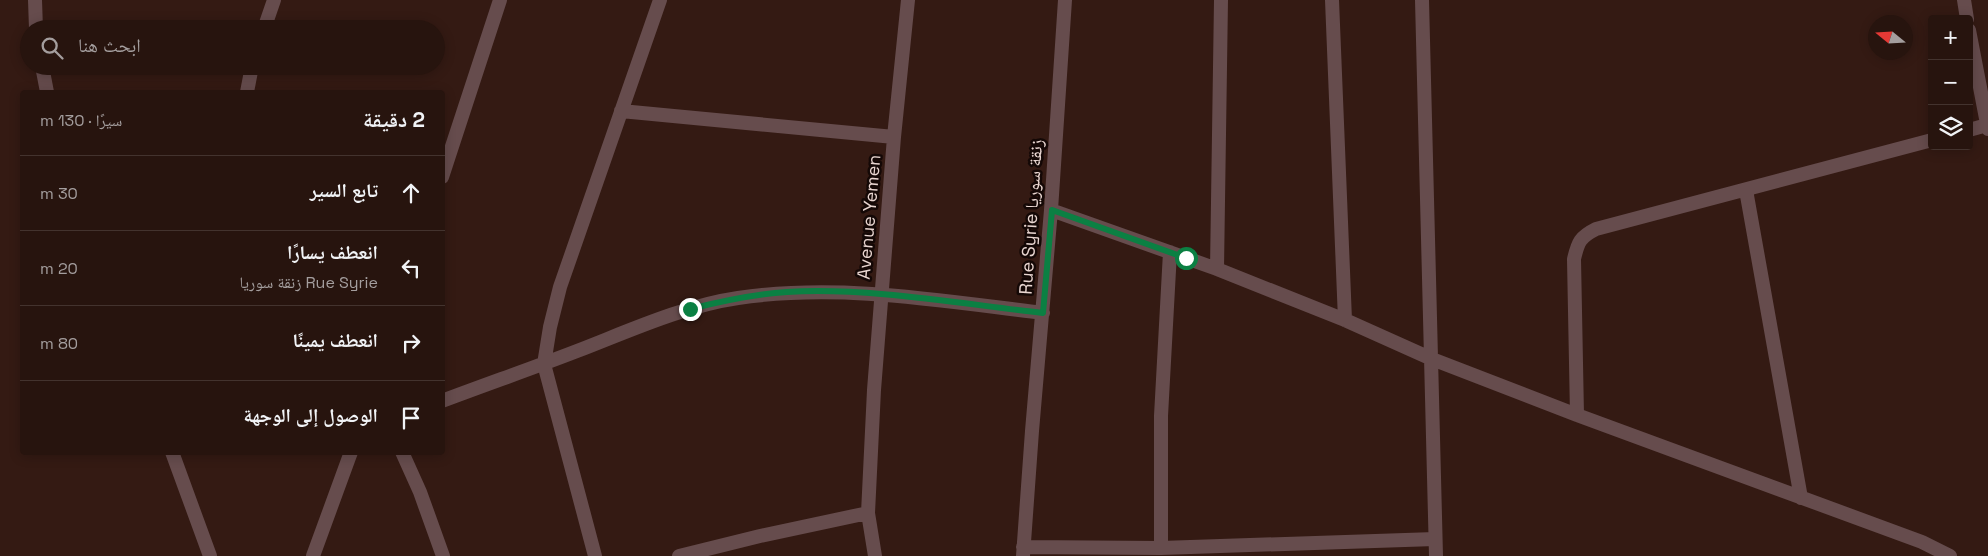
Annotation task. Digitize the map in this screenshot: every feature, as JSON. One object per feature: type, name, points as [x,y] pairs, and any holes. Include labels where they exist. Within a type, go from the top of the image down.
[{"type":"street","points":[[35,0],[36,20]]},
{"type":"street","points":[[267,20],[274,0]]},
{"type":"street","points":[[445,168],[500,0]]},
{"type":"street","points":[[595,556],[544,364],[550,327],[560,287],[660,0]]},
{"type":"street","name":"Avenue Yemen","points":[[875,556],[868,513],[874,390],[894,137],[908,0]]},
{"type":"street","name":"Rue Syrie زنقة سوريا","points":[[1023,552],[1052,210],[1065,0]]},
{"type":"street","points":[[1217,270],[1221,0]]},
{"type":"street","points":[[1332,0],[1345,320]]},
{"type":"street","points":[[1422,0],[1436,556]]},
{"type":"street","points":[[1964,0],[1966,15]]},
{"type":"street","points":[[1973,50],[1988,127],[1973,129]]},
{"type":"street","points":[[44,75],[47,90]]},
{"type":"street","points":[[247,90],[250,75]]},
{"type":"street","points":[[621,111],[894,137]]},
{"type":"street","points":[[1577,415],[1574,259],[1577,246],[1584,235],[1596,229],[1928,141]]},
{"type":"street","points":[[1746,190],[1801,498]]},
{"type":"street","points":[[1052,210],[1217,270],[1345,320],[1432,359],[1801,498],[1923,549],[1950,556]]},
{"type":"street","points":[[1161,548],[1161,416],[1170,252]]},
{"type":"street","points":[[445,400],[690,309],[736,298],[789,292],[882,294],[1043,313]]},
{"type":"street","points":[[173,455],[210,556]]},
{"type":"street","points":[[313,556],[351,455]]},
{"type":"street","points":[[403,455],[420,492],[444,556]]},
{"type":"street","points":[[679,556],[760,536],[868,513]]},
{"type":"street","points":[[1023,552],[1435,539]]},
{"type":"route","points":[[690,309],[736,298],[761,295],[789,292],[832,292],[882,294],[1043,313],[1052,210],[1186,258]]}]
